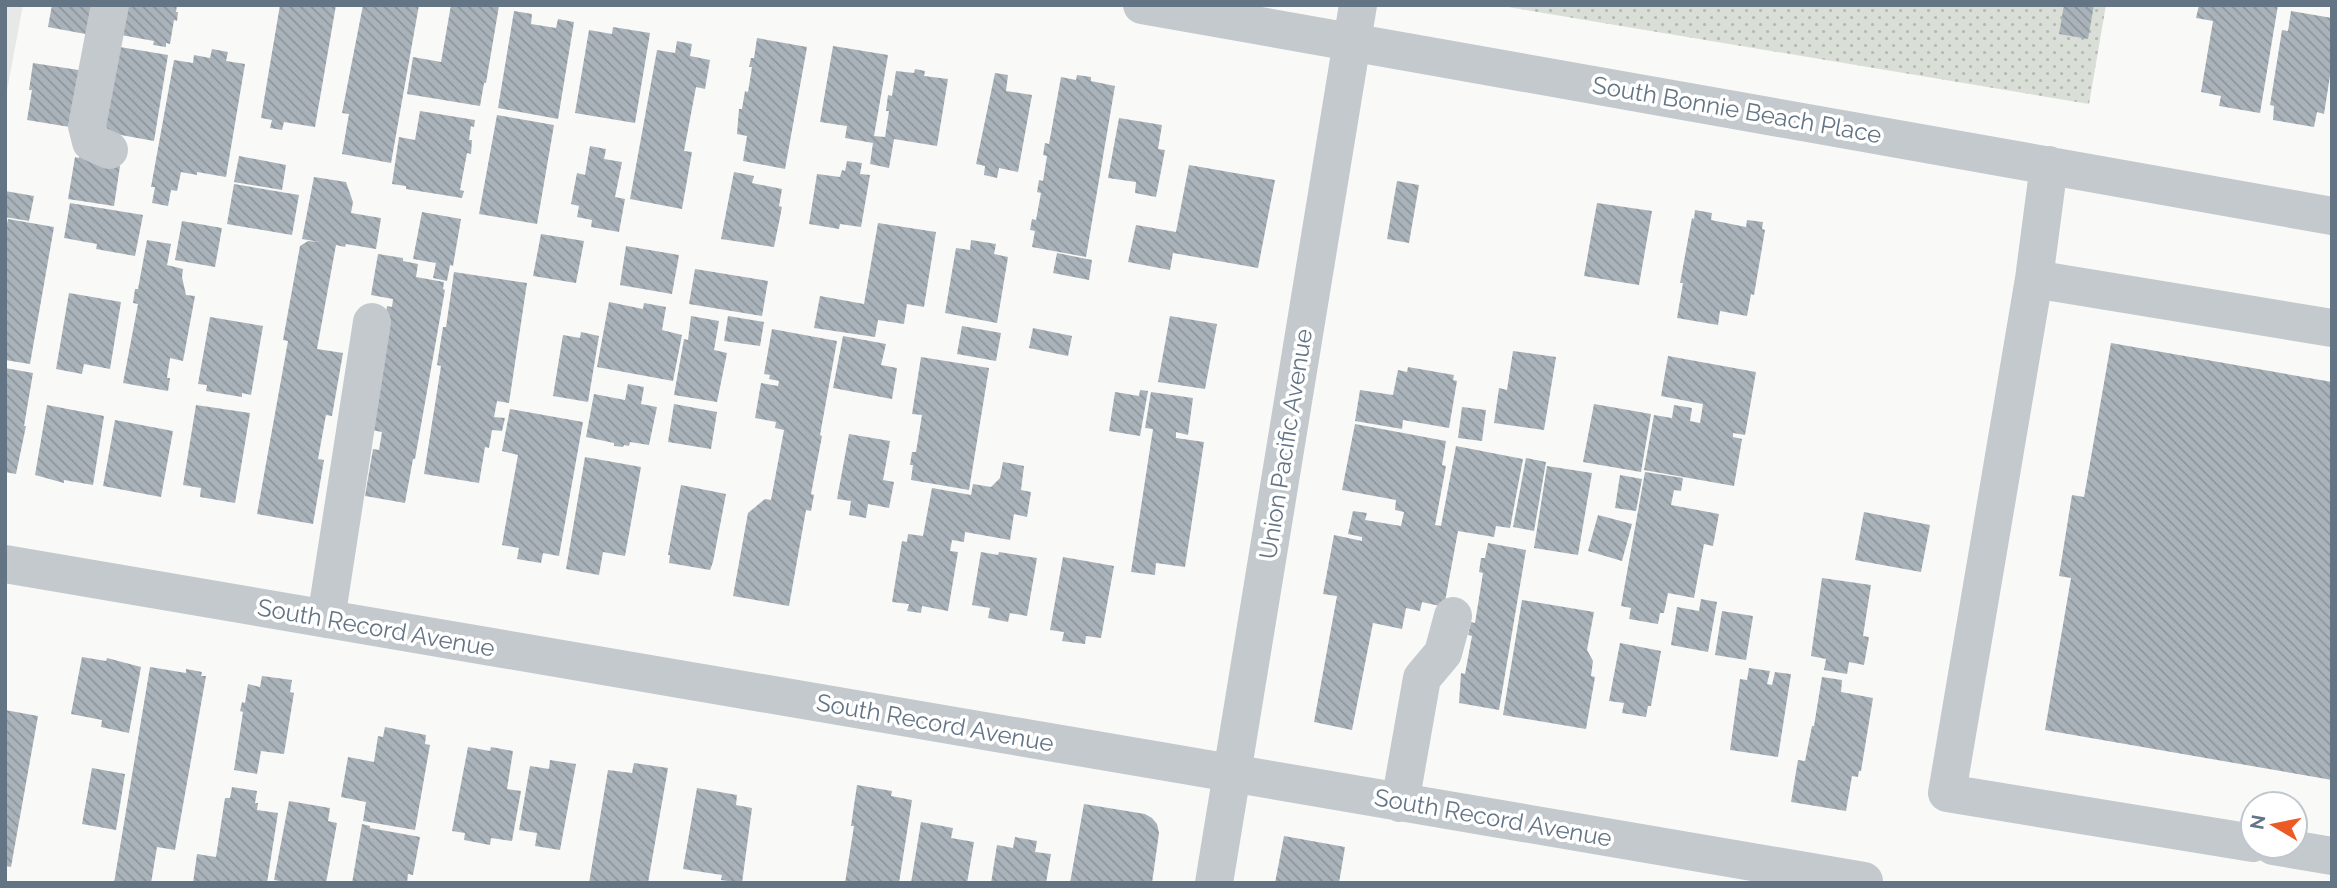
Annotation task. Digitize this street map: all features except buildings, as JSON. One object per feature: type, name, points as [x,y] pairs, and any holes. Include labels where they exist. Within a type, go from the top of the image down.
[{"type":"street","points":[[109,150],[91,142],[88,126],[110,5]]},
{"type":"street","name":"South Bonnie Beach Place","points":[[1142,5],[1355,23],[2049,165],[2332,215]]},
{"type":"street","name":"Union Pacific Avenue","points":[[1214,883],[1355,23]]},
{"type":"street","points":[[2049,165],[2034,279],[1947,793],[2239,841]]},
{"type":"street","points":[[2034,279],[2332,328]]},
{"type":"street","points":[[326,619],[372,322]]},
{"type":"street","name":"South Record Avenue","points":[[5,564],[1864,881]]},
{"type":"street","points":[[1400,803],[1422,678],[1443,653],[1453,616]]},
{"type":"street","points":[[2309,852],[2332,856]]},
{"type":"shaded area","points":[[5,5],[23,5],[5,101]]},
{"type":"shaded area","points":[[1496,5],[2106,5],[2089,104]]}]
